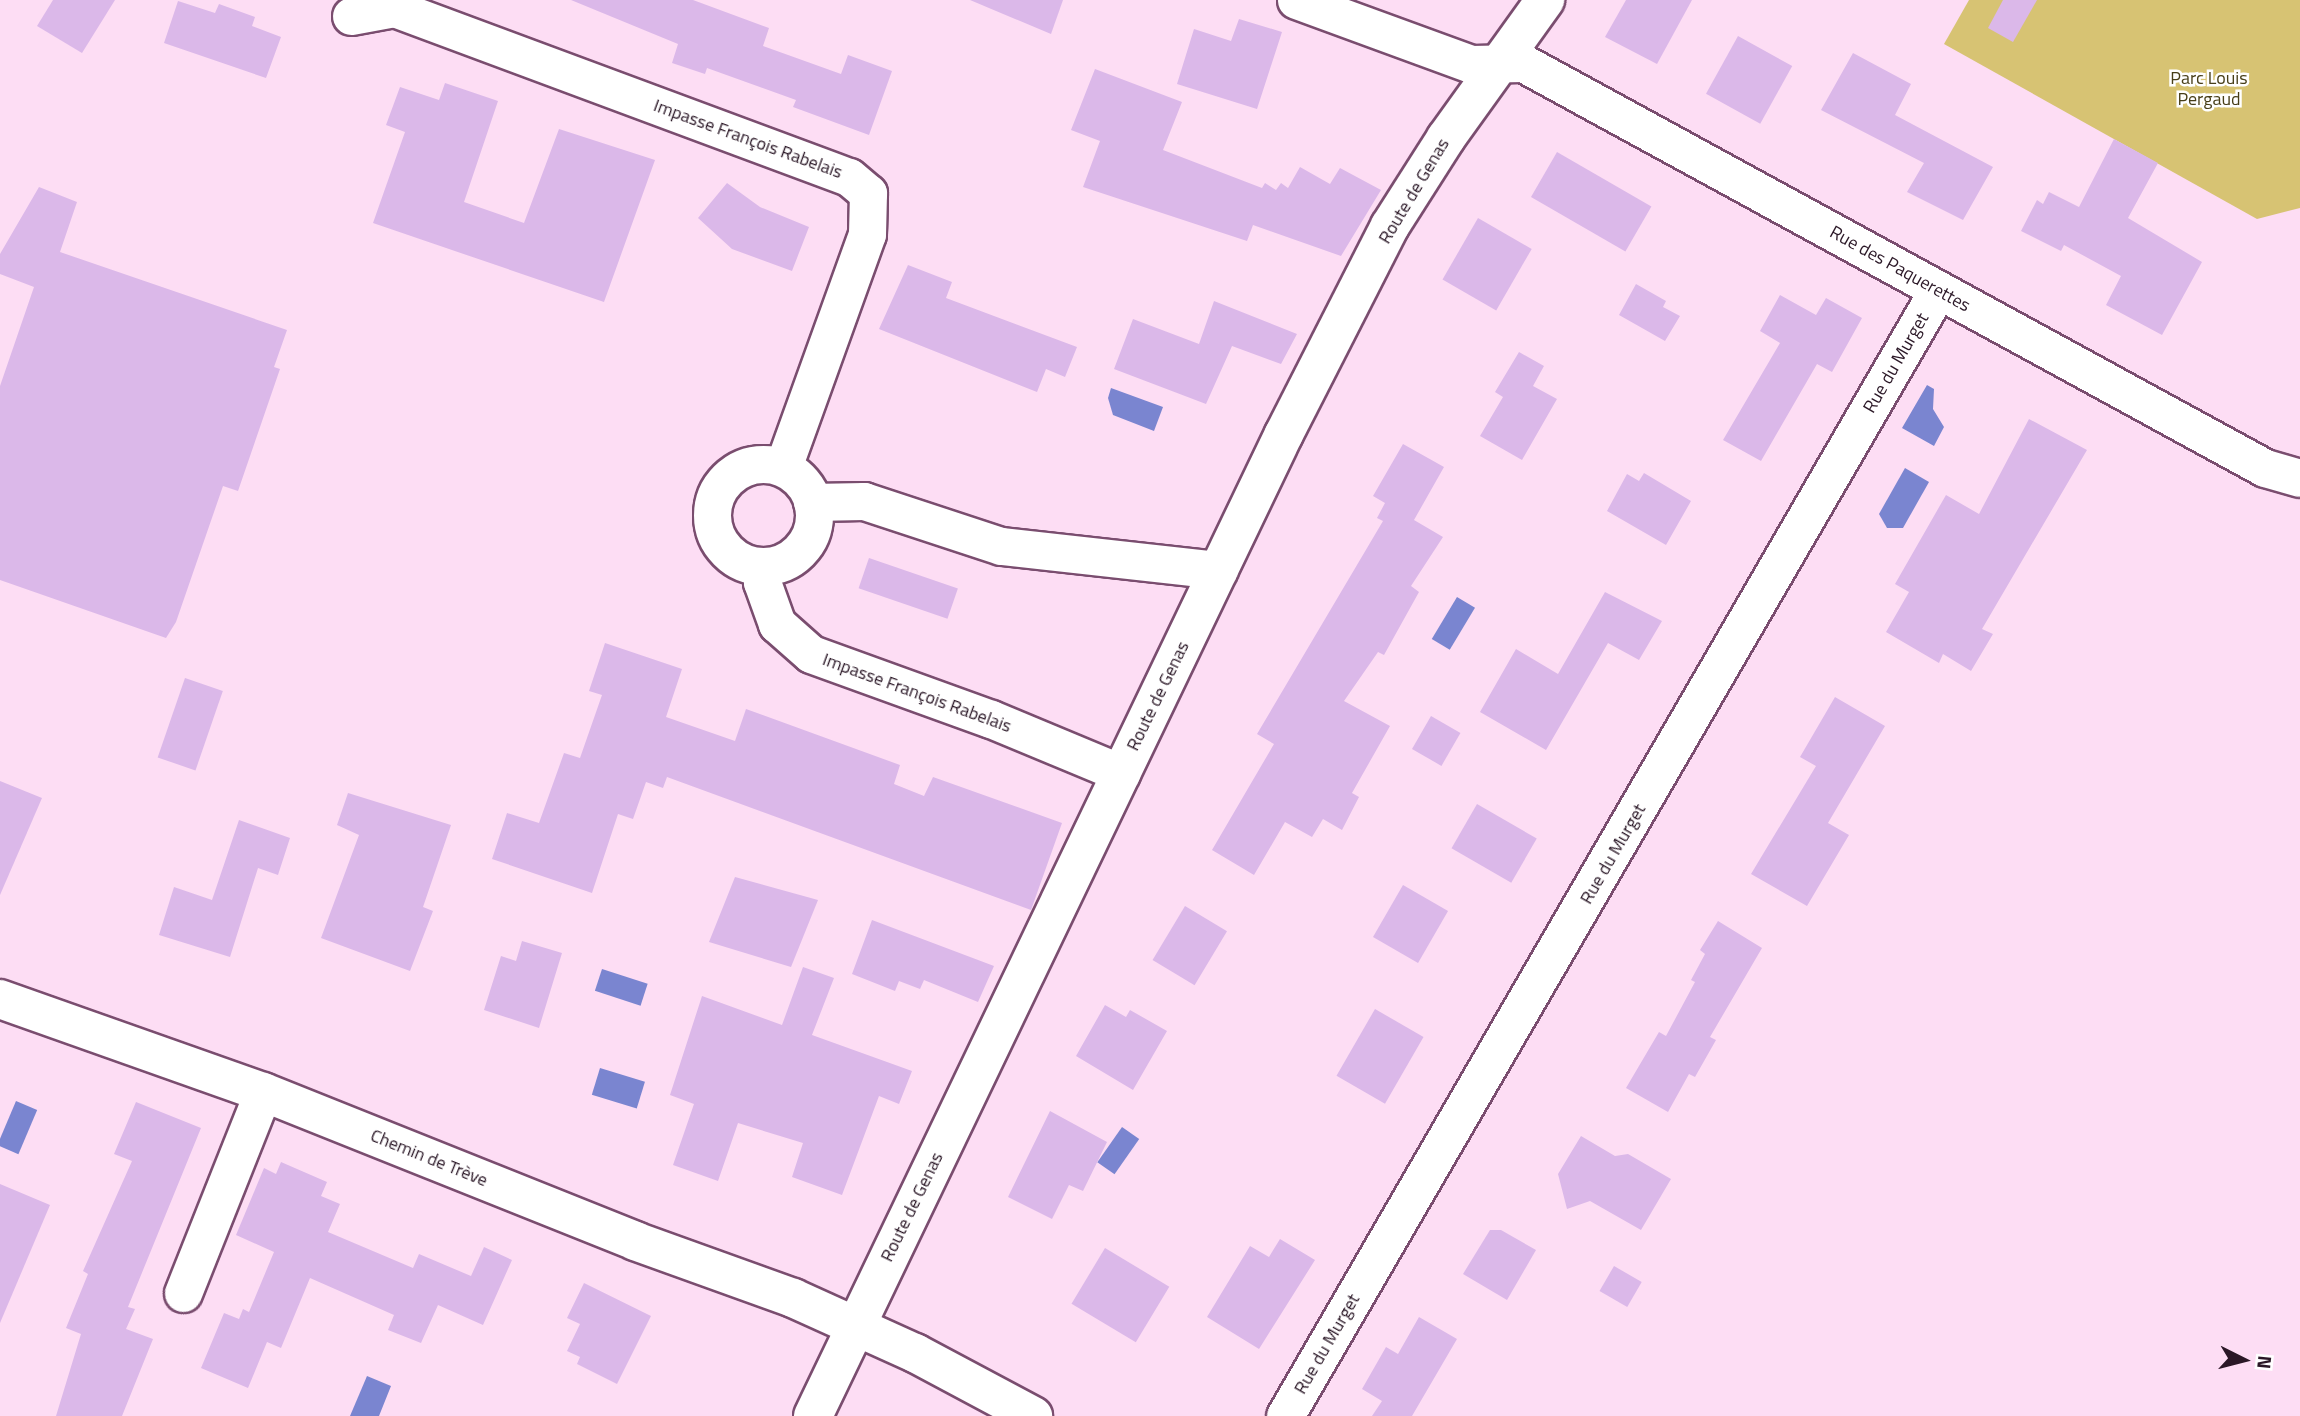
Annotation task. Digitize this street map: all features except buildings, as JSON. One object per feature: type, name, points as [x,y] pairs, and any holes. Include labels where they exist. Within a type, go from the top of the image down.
[{"type":"street","name":"Rue des Paquerettes","points":[[1296,0],[1471,64],[1522,63],[2265,468],[2300,478]]},
{"type":"street","name":"Route de Genas","points":[[813,1416],[1219,570],[1390,226],[1545,0]]},
{"type":"street","name":"Impasse François Rabelais","points":[[351,16],[394,8],[849,177],[868,193],[867,234],[783,467]]},
{"type":"street","name":"Rue du Murget","points":[[1285,1416],[1938,290]]},
{"type":"street","points":[[749,466],[783,467],[804,484],[813,502],[814,525],[801,550],[777,564],[763,566],[740,560],[722,545],[712,515],[714,499],[734,473],[749,466]]},
{"type":"street","points":[[813,502],[864,501],[1001,546],[1219,570]]},
{"type":"street","name":"Impasse François Rabelais","points":[[763,566],[762,582],[777,624],[811,654],[1049,743],[1121,773]]},
{"type":"street","name":"Chemin de Trève","points":[[0,999],[263,1092],[855,1326],[1033,1416]]},
{"type":"street","points":[[183,1293],[263,1092]]},
{"type":"green space","name":"Parc Louis Pergaud","points":[[1969,0],[2300,0],[2300,208],[2257,219],[1944,44]]},
{"type":"water","points":[[1927,385],[1934,389],[1933,409],[1944,427],[1934,446],[1902,428]]},
{"type":"water","points":[[1111,388],[1163,407],[1154,431],[1113,415],[1108,398]]},
{"type":"water","points":[[1905,468],[1929,482],[1903,528],[1887,528],[1879,514]]},
{"type":"water","points":[[1457,597],[1475,608],[1450,650],[1432,639]]},
{"type":"water","points":[[602,969],[648,984],[641,1006],[595,991]]},
{"type":"water","points":[[600,1068],[645,1082],[637,1109],[592,1095]]},
{"type":"water","points":[[16,1101],[37,1110],[18,1154],[0,1146],[0,1139]]},
{"type":"water","points":[[1122,1127],[1139,1139],[1115,1174],[1097,1162]]},
{"type":"water","points":[[367,1376],[391,1386],[379,1416],[350,1416]]}]
